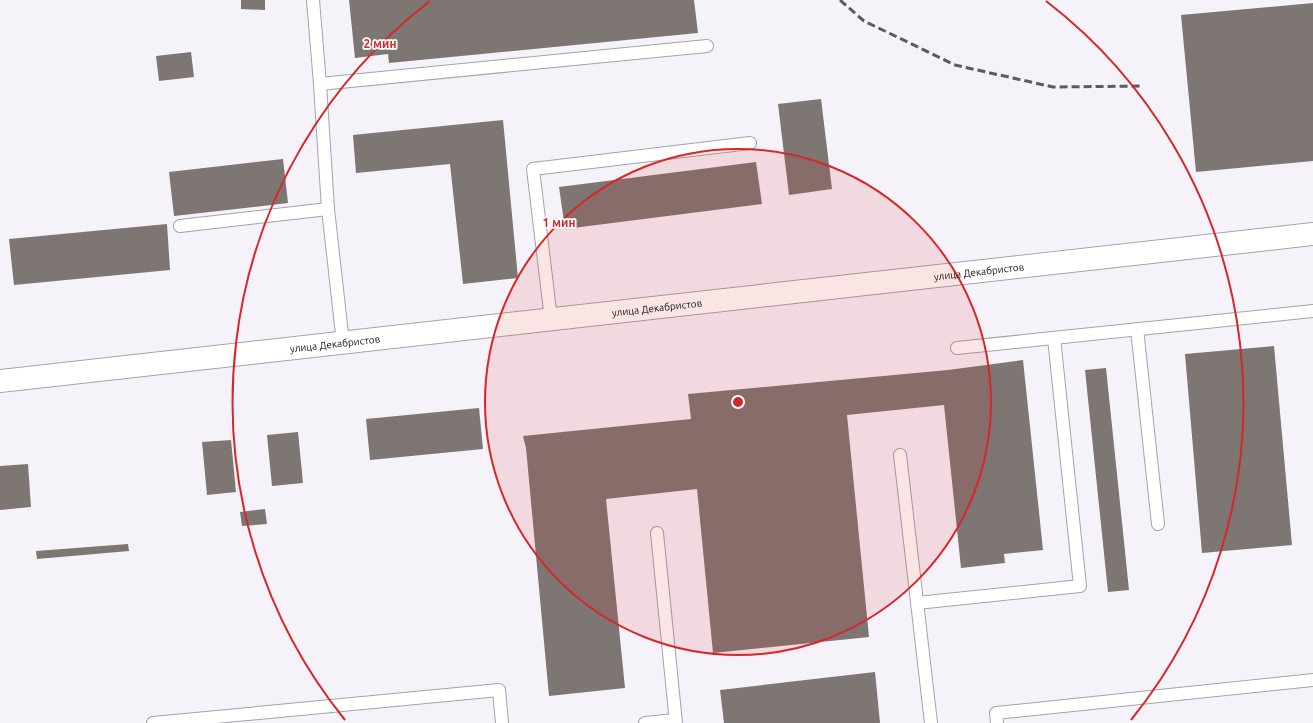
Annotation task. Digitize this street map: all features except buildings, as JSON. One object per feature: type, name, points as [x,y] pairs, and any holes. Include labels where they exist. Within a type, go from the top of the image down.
[{"type":"street","name":"улица Декабристов","points":[[0,381],[1313,234]]},
{"type":"lane","points":[[313,0],[328,209],[343,343]]},
{"type":"lane","points":[[320,84],[707,46]]},
{"type":"lane","points":[[551,319],[533,168],[750,143]]},
{"type":"lane","points":[[180,226],[328,209]]},
{"type":"lane","points":[[957,348],[1313,311]]},
{"type":"lane","points":[[1138,329],[1158,524]]},
{"type":"lane","points":[[917,603],[1080,586],[1054,338]]},
{"type":"lane","points":[[900,455],[931,723]]},
{"type":"lane","points":[[645,723],[675,722],[657,533]]},
{"type":"lane","points":[[997,723],[996,713],[1313,680]]},
{"type":"lane","points":[[153,723],[499,690],[502,723]]},
{"type":"railway","points":[[840,0],[864,21],[955,65],[1053,87],[1143,86]]}]
